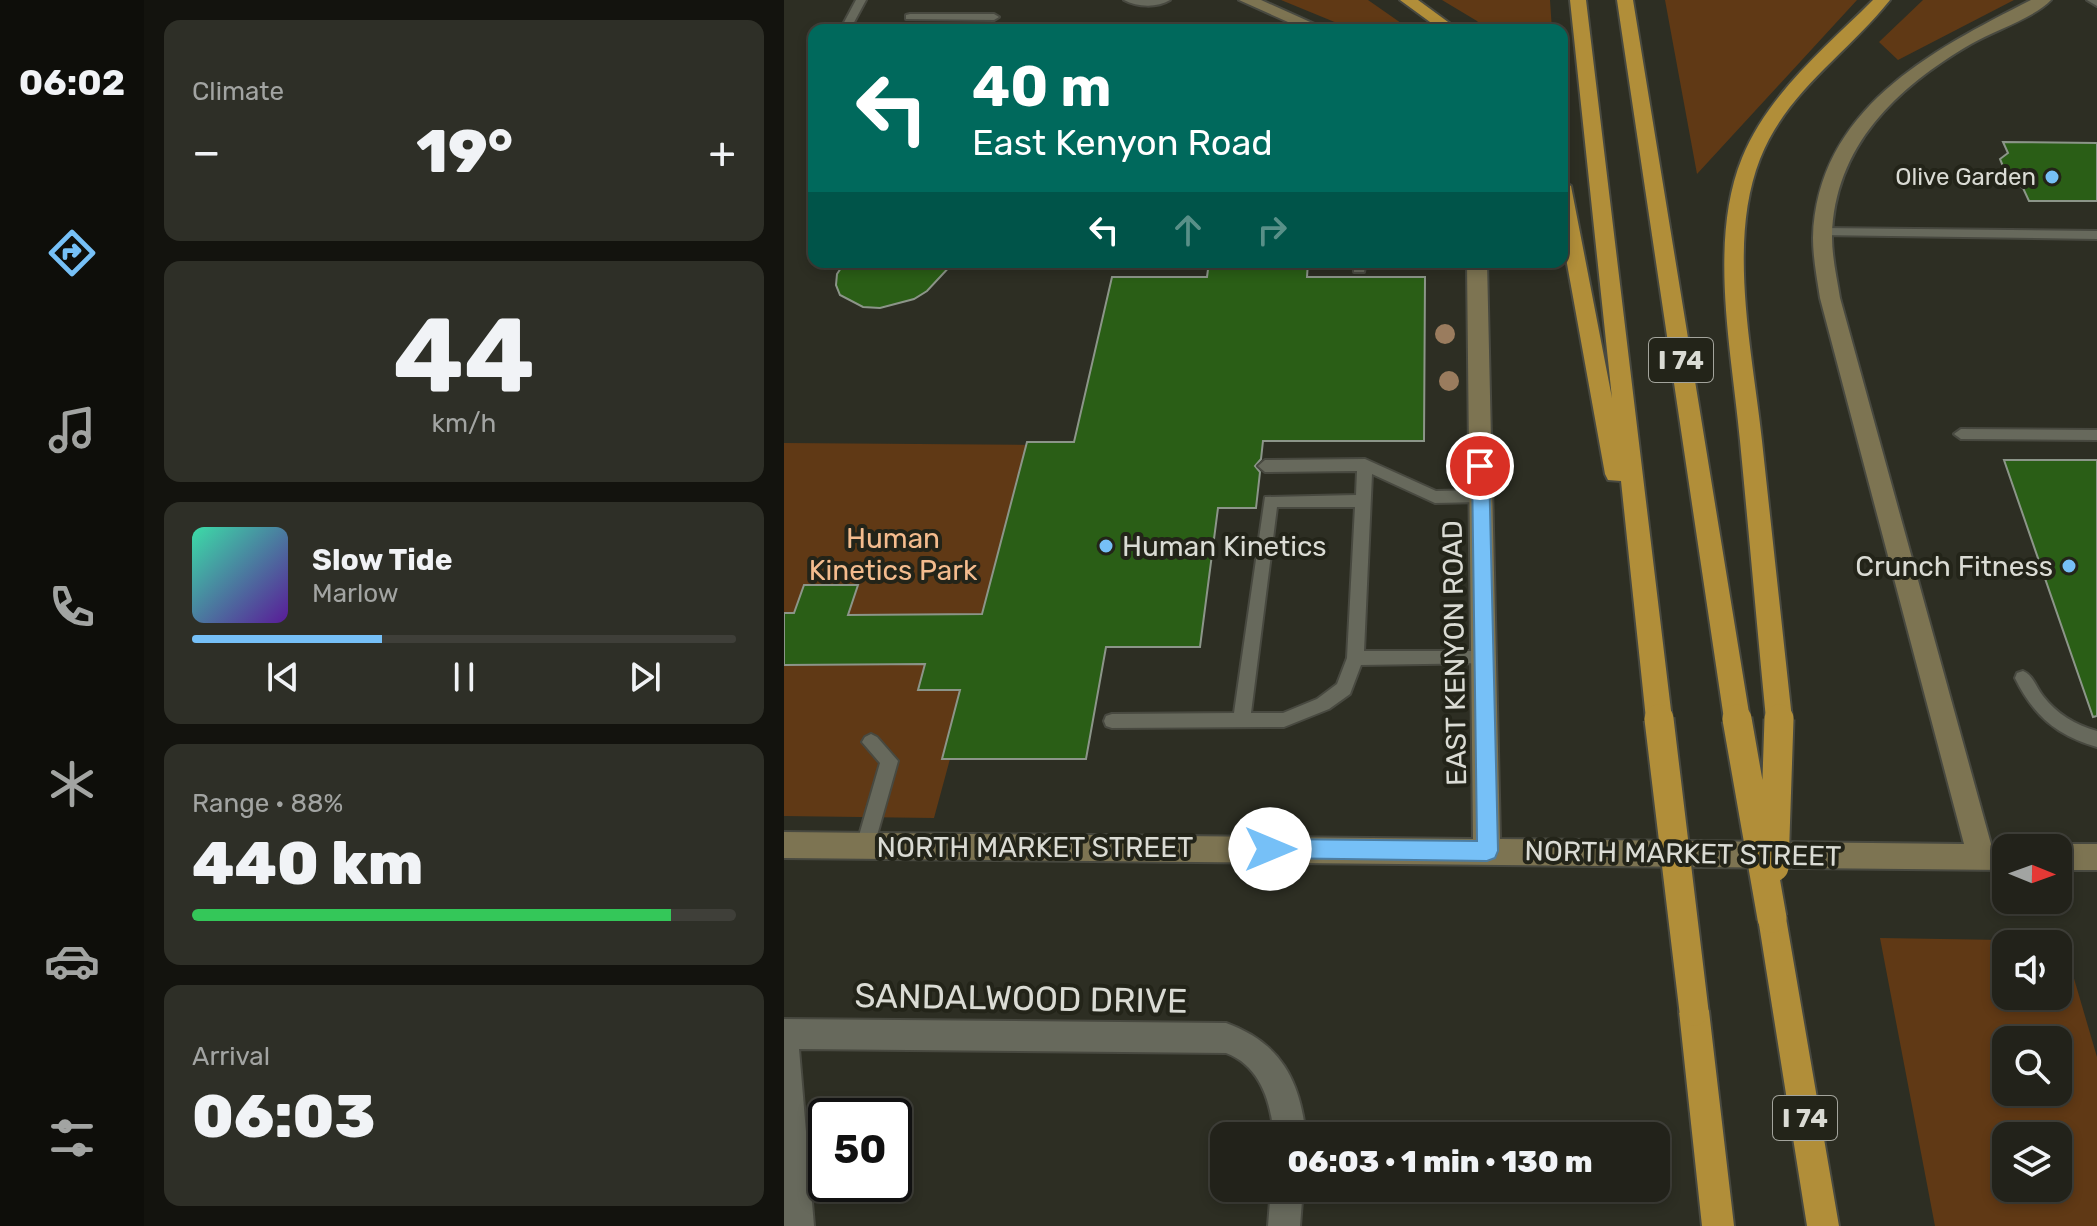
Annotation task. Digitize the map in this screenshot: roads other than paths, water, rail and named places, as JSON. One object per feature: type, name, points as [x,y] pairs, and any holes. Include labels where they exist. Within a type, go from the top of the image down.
[{"type":"highway","points":[[1408,0],[1442,24]]},
{"type":"highway","name":"I 74","points":[[1578,0],[1718,1226]]},
{"type":"highway","name":"I 74","points":[[1625,0],[1737,719],[1823,1226]]},
{"type":"highway","points":[[1772,918],[1779,719],[1743,357],[1736,220],[1741,187],[1751,158],[1781,106],[1882,0]]},
{"type":"highway","points":[[1568,218],[1654,677]]},
{"type":"street","points":[[1247,0],[1305,24]]},
{"type":"street","points":[[1992,850],[1830,298],[1823,232],[1837,167],[1856,130],[1877,104],[1927,61],[2043,0]]},
{"type":"street","name":"EAST KENYON ROAD","points":[[1477,268],[1487,851]]},
{"type":"street","name":"NORTH MARKET STREET","points":[[784,845],[1992,857]]},
{"type":"street","points":[[2072,857],[2097,857]]},
{"type":"street","name":"SANDALWOOD DRIVE","points":[[784,1034],[1226,1038],[1241,1042],[1264,1062],[1281,1088],[1289,1122]]},
{"type":"street","points":[[784,1046],[798,1226]]},
{"type":"street","points":[[1284,1226],[1286,1202]]},
{"type":"lane","points":[[848,24],[861,0]]},
{"type":"lane","points":[[907,24],[918,0]]},
{"type":"lane","points":[[1129,0],[1154,3],[1165,0]]},
{"type":"lane","points":[[910,17],[994,17]]},
{"type":"lane","points":[[1823,232],[2097,235]]},
{"type":"lane","points":[[1961,434],[2097,435]]},
{"type":"lane","points":[[1112,721],[1284,720],[1323,704],[1344,689],[1355,658],[1365,465]]},
{"type":"lane","points":[[1265,466],[1365,465],[1435,497],[1481,496]]},
{"type":"lane","points":[[1242,720],[1270,501],[1364,501]]},
{"type":"lane","points":[[1355,658],[1484,658]]},
{"type":"lane","points":[[2023,678],[2034,700],[2049,717],[2065,729],[2097,739]]},
{"type":"lane","points":[[865,846],[889,761],[871,742]]},
{"type":"place","name":"Olive Garden","points":[[2052,177]]},
{"type":"place","name":"Human Kinetics","points":[[1106,546]]},
{"type":"place","name":"Crunch Fitness","points":[[2069,566]]},
{"type":"park label","name":"Human Kinetics Park","points":[[893,554]]}]
